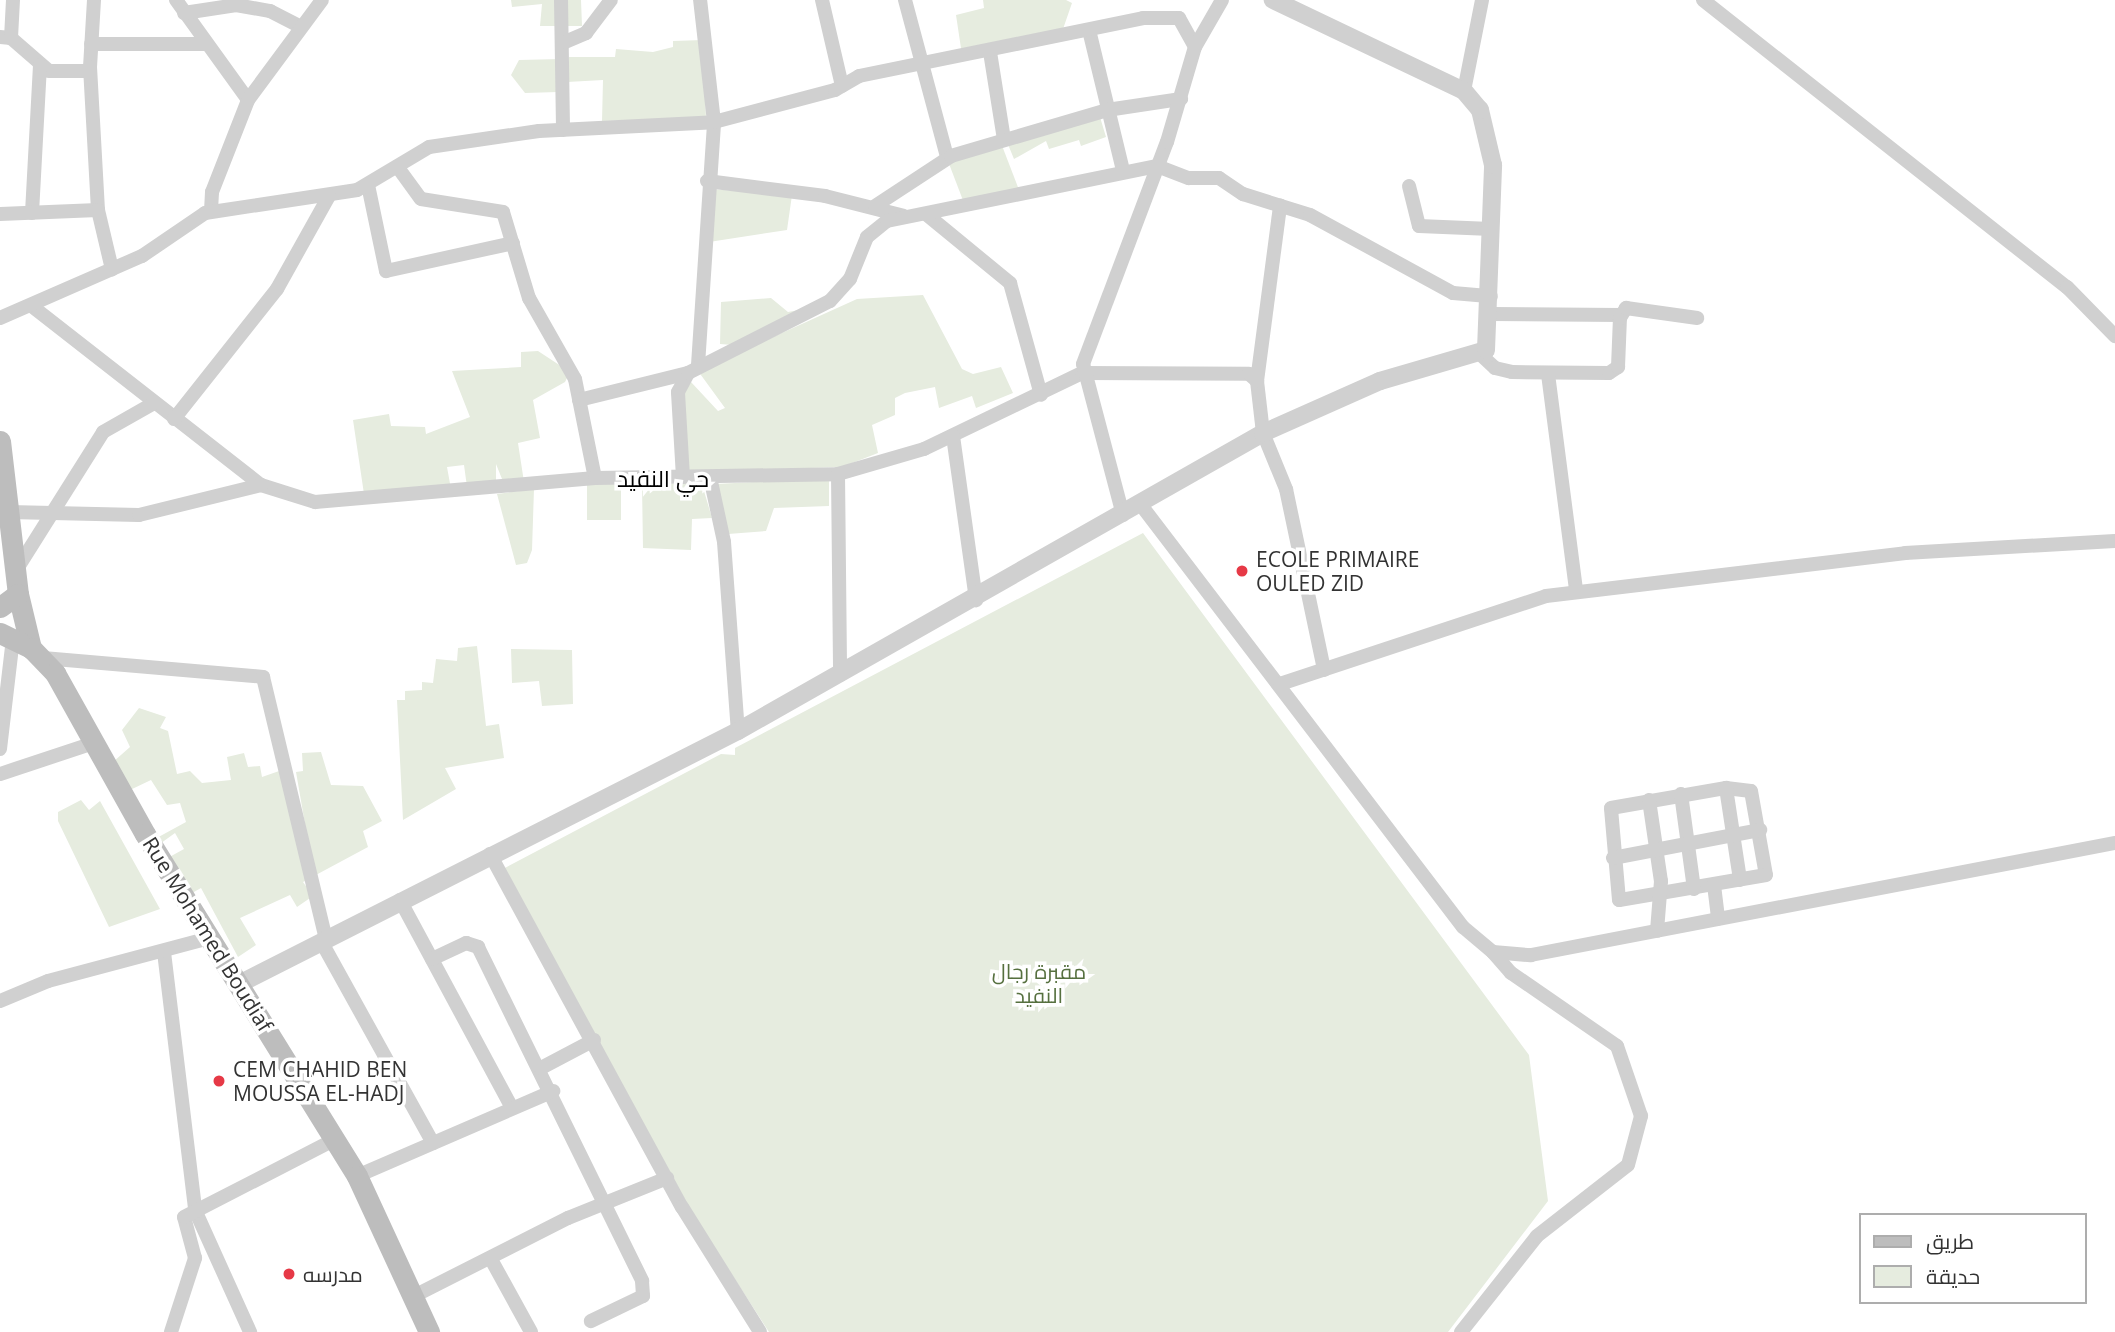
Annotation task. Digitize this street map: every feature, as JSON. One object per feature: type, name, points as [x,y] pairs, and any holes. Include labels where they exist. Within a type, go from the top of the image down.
[{"type":"main road","name":"Rue Mohamed Boudiaf","points":[[0,441],[22,644],[94,743],[210,938],[241,983],[335,1139],[357,1177],[429,1332]]},
{"type":"main road","points":[[0,607],[18,594]]},
{"type":"street","points":[[13,0],[5,38],[49,71],[90,71]]},
{"type":"street","points":[[94,0],[90,71],[98,210],[112,269]]},
{"type":"street","points":[[176,0],[247,100]]},
{"type":"street","points":[[211,211],[214,183],[247,100],[322,0]]},
{"type":"street","points":[[561,0],[565,42],[563,130]]},
{"type":"street","points":[[565,42],[586,33],[611,0]]},
{"type":"street","points":[[683,477],[678,392],[693,369],[713,122],[700,0]]},
{"type":"street","points":[[822,0],[842,86]]},
{"type":"street","points":[[905,0],[947,157]]},
{"type":"street","points":[[1123,515],[1082,373],[1181,99],[1195,47],[1222,0]]},
{"type":"street","points":[[241,983],[490,854],[738,731],[976,600],[1264,433],[1380,381],[1481,355],[1489,344],[1492,314],[1490,140],[1480,110],[1464,91],[1272,0]]},
{"type":"street","points":[[1464,91],[1482,0]]},
{"type":"street","points":[[1703,0],[2067,286],[2115,336]]},
{"type":"street","points":[[184,13],[236,5],[270,11],[301,27]]},
{"type":"street","points":[[0,318],[33,307],[158,248],[211,211],[329,196],[368,185],[399,169],[429,147],[563,130],[713,122],[842,86],[859,76],[1173,15],[1195,47]]},
{"type":"street","points":[[1089,30],[1123,171]]},
{"type":"street","points":[[91,44],[205,44]]},
{"type":"street","points":[[990,52],[1004,139]]},
{"type":"street","points":[[32,213],[40,65]]},
{"type":"street","points":[[874,206],[947,157],[1107,110],[1181,99]]},
{"type":"street","points":[[579,400],[693,369],[830,301],[850,279],[872,230],[907,217],[1157,166],[1189,178],[1219,178],[1280,206],[1322,220],[1445,289],[1491,296]]},
{"type":"street","points":[[399,169],[421,199],[500,209],[530,298],[567,357],[595,478]]},
{"type":"street","points":[[707,181],[874,206],[907,217]]},
{"type":"street","points":[[368,185],[386,271],[513,243]]},
{"type":"street","points":[[1409,186],[1419,226],[1491,229]]},
{"type":"street","points":[[174,419],[277,289],[329,196]]},
{"type":"street","points":[[1280,206],[1257,381],[1264,433],[1286,489],[1324,670]]},
{"type":"street","points":[[0,214],[98,210]]},
{"type":"street","points":[[926,214],[1010,283],[1041,395]]},
{"type":"street","points":[[33,307],[261,485],[315,502],[595,478],[838,474],[953,436],[1082,373],[1245,373],[1257,381]]},
{"type":"street","points":[[1481,355],[1499,369],[1548,374],[1615,371],[1621,315],[1629,307],[1697,318]]},
{"type":"street","points":[[1492,314],[1621,315]]},
{"type":"street","points":[[1548,374],[1576,592]]},
{"type":"street","points":[[15,572],[47,513],[103,432],[154,403]]},
{"type":"street","points":[[953,436],[976,600]]},
{"type":"street","points":[[838,474],[840,676]]},
{"type":"street","points":[[710,477],[724,542],[738,731]]},
{"type":"street","points":[[9,512],[139,514],[261,485]]},
{"type":"street","points":[[1141,505],[1463,927],[1493,952],[1511,973],[1617,1046],[1641,1116],[1628,1165],[1537,1236],[1461,1332]]},
{"type":"street","points":[[1280,684],[1508,605],[1576,592],[1905,553],[2115,541]]},
{"type":"street","points":[[0,749],[22,644],[263,677],[323,940],[433,1143]]},
{"type":"street","points":[[0,774],[94,743]]},
{"type":"street","points":[[1726,788],[1740,880]]},
{"type":"street","points":[[1726,788],[1749,789],[1760,830],[1767,873],[1657,897],[1619,900],[1613,858],[1611,808],[1726,788]]},
{"type":"street","points":[[1681,794],[1694,889]]},
{"type":"street","points":[[1649,800],[1657,849],[1657,931]]},
{"type":"street","points":[[1613,858],[1760,830]]},
{"type":"street","points":[[1493,952],[1531,955],[2115,843]]},
{"type":"street","points":[[490,854],[667,1178],[761,1332]]},
{"type":"street","points":[[1714,886],[1718,919]]},
{"type":"street","points":[[400,900],[512,1108]]},
{"type":"street","points":[[0,1001],[48,981],[210,938]]},
{"type":"street","points":[[432,959],[475,944],[553,1091],[645,1292],[590,1321]]},
{"type":"street","points":[[164,952],[195,1210],[250,1332]]},
{"type":"street","points":[[541,1068],[594,1040]]},
{"type":"street","points":[[357,1177],[553,1091]]},
{"type":"street","points":[[171,1332],[195,1258],[183,1222],[195,1210],[335,1139]]},
{"type":"street","points":[[414,1296],[492,1261],[545,1229],[667,1178]]},
{"type":"street","points":[[492,1261],[530,1332]]},
{"type":"green space","points":[[511,0],[581,0],[582,26],[540,26],[542,4],[512,7]]},
{"type":"green space","points":[[983,0],[1066,0],[1072,3],[1063,29],[962,55],[956,15],[984,8]]},
{"type":"green space","points":[[703,40],[706,119],[602,121],[603,80],[567,82],[569,57],[615,57],[616,49],[653,52],[673,47],[673,41]]},
{"type":"green space","points":[[561,59],[558,92],[525,93],[511,75],[519,60]]},
{"type":"green space","points":[[1100,117],[1106,137],[1081,146],[1079,140],[1049,149],[1046,141],[1014,159],[1007,142]]},
{"type":"green space","points":[[1001,143],[1018,188],[966,208],[949,163]]},
{"type":"green space","points":[[710,189],[792,195],[787,230],[709,242]]},
{"type":"green space","points":[[923,295],[962,369],[973,374],[1001,367],[1013,393],[976,408],[972,396],[939,408],[935,387],[905,393],[895,398],[895,415],[872,425],[878,453],[842,467],[688,472],[677,460],[675,405],[691,382],[718,411],[725,408],[698,371],[857,299]]},
{"type":"green space","points":[[771,298],[788,312],[799,310],[733,345],[720,344],[721,302]]},
{"type":"green space","points":[[538,351],[570,372],[565,382],[533,400],[540,438],[518,443],[524,482],[504,484],[496,464],[496,482],[467,487],[464,465],[447,467],[451,489],[364,494],[353,420],[389,414],[391,426],[425,427],[426,434],[470,417],[452,371],[521,367],[521,352]]},
{"type":"green space","points":[[829,478],[829,506],[774,508],[766,531],[728,534],[716,484]]},
{"type":"green space","points":[[686,483],[704,491],[712,518],[692,519],[691,550],[643,548],[642,485]]},
{"type":"green space","points":[[587,484],[621,484],[621,520],[587,520]]},
{"type":"green space","points":[[534,489],[532,550],[527,563],[516,565],[497,494]]},
{"type":"green space","name":"مقبرة رجال النفيد","points":[[1143,533],[1529,1055],[1548,1201],[1448,1332],[769,1332],[694,1216],[503,869],[721,754],[735,755],[735,748]]},
{"type":"green space","points":[[477,646],[486,726],[499,724],[504,758],[445,768],[456,789],[403,820],[397,700],[405,700],[405,691],[422,690],[422,682],[433,683],[436,659],[457,661],[458,648]]},
{"type":"green space","points":[[511,649],[572,650],[573,704],[542,706],[539,681],[512,683]]},
{"type":"green space","points":[[139,708],[166,717],[160,728],[168,731],[177,774],[190,771],[202,783],[231,780],[227,757],[244,753],[248,767],[260,766],[262,777],[282,770],[309,879],[303,882],[313,896],[297,907],[290,895],[240,918],[256,945],[238,957],[201,888],[185,897],[164,860],[184,849],[175,833],[157,846],[153,840],[186,822],[180,803],[167,805],[151,780],[130,790],[113,762],[130,747],[122,730]]},
{"type":"green space","points":[[321,752],[331,785],[363,786],[382,821],[363,831],[368,847],[314,876],[296,772],[303,771],[302,753]]},
{"type":"green space","points":[[81,800],[89,810],[100,801],[160,909],[109,927],[58,821],[58,812]]},
{"type":"place","name":"ECOLE PRIMAIRE OULED ZID","points":[[1242,571]]},
{"type":"place","name":"CEM CHAHID BEN MOUSSA EL-HADJ","points":[[219,1081]]},
{"type":"place","name":"مدرسه","points":[[289,1274]]},
{"type":"district","name":"حي النفيد","points":[[663,478]]}]
